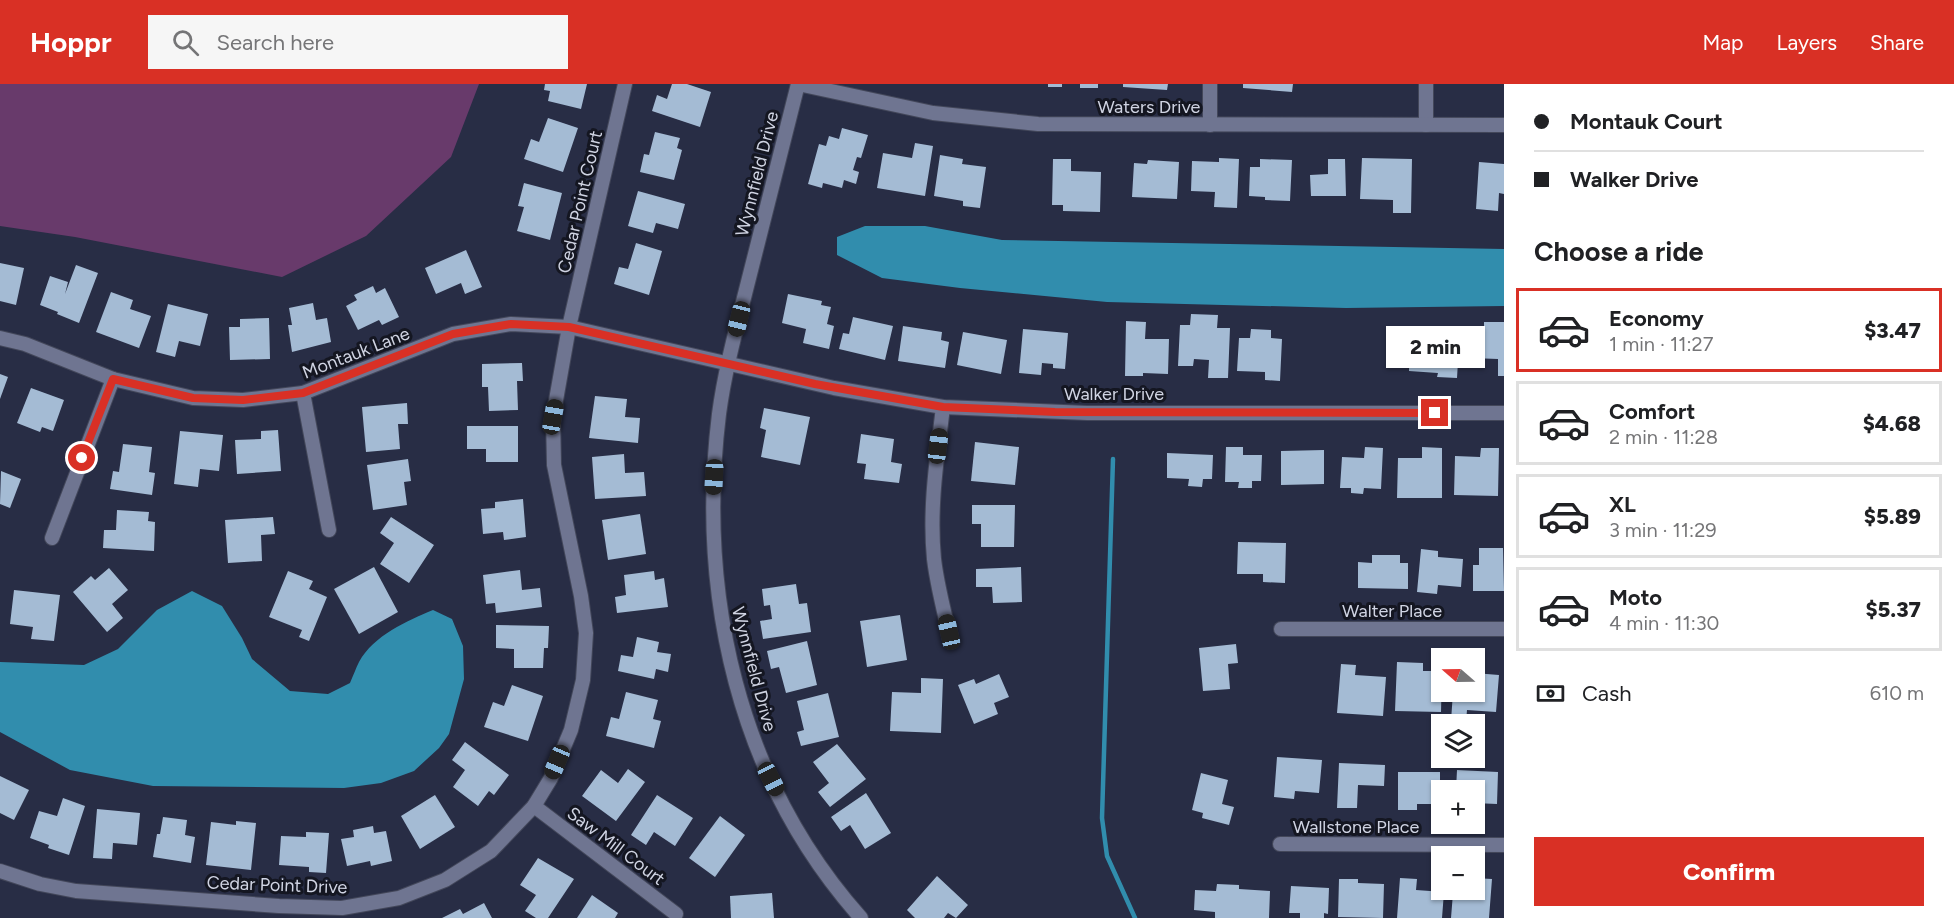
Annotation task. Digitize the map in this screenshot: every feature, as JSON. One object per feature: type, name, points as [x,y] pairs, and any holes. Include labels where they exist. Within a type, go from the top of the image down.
[{"type":"street","name":"Cedar Point Court","points":[[569,327],[625,84]]},
{"type":"street","name":"Waters Drive","points":[[798,84],[933,113],[1004,122],[1073,125],[1504,125]]},
{"type":"street","name":"Wynnfield Drive","points":[[798,84],[728,364],[717,438],[713,513],[717,592],[727,652],[749,728],[774,787],[806,845],[861,918]]},
{"type":"street","points":[[1210,84],[1210,125]]},
{"type":"street","points":[[1426,84],[1426,125]]},
{"type":"street","name":"Montauk Lane","points":[[0,338],[25,344],[113,379],[193,398],[243,400],[303,393],[453,334],[511,324],[569,327],[728,364]]},
{"type":"street","name":"Cedar Point Drive","points":[[0,871],[40,884],[76,891],[279,906],[342,908],[399,898],[445,880],[491,851],[534,806],[551,778],[571,730],[583,681],[586,633],[554,465],[553,417],[569,327]]},
{"type":"street","name":"Walker Drive","points":[[728,364],[834,388],[943,407],[1078,412],[1504,413]]},
{"type":"street","points":[[52,538],[113,379]]},
{"type":"street","points":[[303,393],[329,530]]},
{"type":"street","points":[[943,407],[933,490],[932,530],[937,581],[949,632]]},
{"type":"street","name":"Walter Place","points":[[1281,629],[1504,629]]},
{"type":"street","name":"Saw Mill Court","points":[[534,806],[676,914]]},
{"type":"street","name":"Wallstone Place","points":[[1280,844],[1504,845]]},
{"type":"shaded area","points":[[0,84],[479,84],[451,157],[366,236],[282,277],[75,237],[0,226]]},
{"type":"water","points":[[865,226],[925,226],[1002,240],[1504,249],[1504,306],[1346,308],[1107,302],[960,288],[882,278],[837,255],[837,237]]},
{"type":"water","points":[[192,591],[222,606],[252,659],[290,691],[328,694],[350,683],[365,652],[392,630],[433,610],[452,619],[463,646],[464,679],[449,734],[439,748],[414,771],[381,783],[344,788],[153,786],[70,770],[0,732],[0,662],[84,665],[118,649],[157,610]]},
{"type":"building","points":[[545,84],[587,84],[581,109],[548,101],[550,91],[544,90]]},
{"type":"building","points":[[672,84],[687,84],[711,92],[700,127],[652,111],[657,95],[667,99]]},
{"type":"building","points":[[1048,84],[1062,84],[1062,87],[1048,87]]},
{"type":"building","points":[[1080,84],[1098,84],[1098,88],[1080,88]]},
{"type":"building","points":[[1123,84],[1168,84],[1167,90],[1123,87]]},
{"type":"building","points":[[1243,84],[1293,84],[1292,92],[1243,88]]},
{"type":"building","points":[[548,118],[578,128],[563,172],[524,159],[531,139],[539,142]]},
{"type":"building","points":[[842,128],[868,135],[861,158],[857,157],[853,170],[859,172],[856,184],[844,180],[842,188],[823,183],[822,188],[808,184],[819,144],[826,146],[829,136],[839,139]]},
{"type":"building","points":[[655,132],[680,138],[677,148],[682,150],[674,180],[640,172],[644,154],[649,155]]},
{"type":"building","points":[[915,143],[933,146],[925,196],[877,188],[883,153],[912,158]]},
{"type":"building","points":[[940,155],[963,159],[962,164],[986,167],[980,208],[963,206],[963,201],[934,196]]},
{"type":"building","points":[[1219,158],[1239,159],[1237,208],[1214,207],[1215,192],[1191,191],[1192,161],[1219,162]]},
{"type":"building","points":[[1362,158],[1412,159],[1411,213],[1393,213],[1393,200],[1360,199]]},
{"type":"building","points":[[1053,159],[1071,159],[1071,171],[1101,172],[1100,212],[1063,211],[1063,205],[1052,205]]},
{"type":"building","points":[[1260,159],[1292,160],[1290,201],[1265,200],[1265,197],[1249,196],[1250,167],[1260,167]]},
{"type":"building","points":[[1328,159],[1345,159],[1346,196],[1311,196],[1310,175],[1328,174]]},
{"type":"building","points":[[1148,160],[1179,162],[1177,199],[1132,197],[1134,163],[1147,164]]},
{"type":"building","points":[[1479,162],[1504,164],[1504,194],[1499,193],[1498,211],[1476,209]]},
{"type":"building","points":[[524,183],[562,193],[550,240],[517,231],[524,207],[518,206]]},
{"type":"building","points":[[638,191],[685,204],[678,229],[656,223],[653,233],[628,226]]},
{"type":"building","points":[[636,243],[662,251],[649,295],[614,284],[619,267],[628,269]]},
{"type":"building","points":[[466,250],[482,287],[465,294],[461,283],[436,294],[425,268]]},
{"type":"building","points":[[0,263],[24,268],[16,305],[0,301]]},
{"type":"building","points":[[76,265],[98,273],[79,323],[40,305],[50,276],[68,282],[65,294]]},
{"type":"building","points":[[373,286],[376,293],[385,288],[399,317],[382,325],[379,320],[358,330],[346,306],[357,300],[354,295]]},
{"type":"building","points":[[111,292],[133,300],[130,309],[151,316],[139,348],[96,332]]},
{"type":"building","points":[[788,294],[822,301],[821,305],[831,307],[827,324],[834,326],[829,349],[803,343],[806,329],[782,323]]},
{"type":"building","points":[[313,303],[316,320],[327,318],[331,342],[292,352],[288,325],[292,325],[289,308]]},
{"type":"building","points":[[168,304],[208,314],[200,346],[179,341],[175,357],[156,352]]},
{"type":"building","points":[[1191,314],[1218,315],[1217,328],[1230,328],[1228,378],[1208,378],[1209,360],[1194,359],[1193,366],[1178,366],[1180,325],[1190,325]]},
{"type":"building","points":[[853,317],[893,326],[885,360],[839,349],[843,333],[849,334]]},
{"type":"building","points":[[269,318],[270,359],[230,360],[229,327],[240,327],[240,319]]},
{"type":"building","points":[[1126,321],[1146,322],[1145,339],[1169,339],[1168,374],[1143,373],[1143,376],[1125,376]]},
{"type":"building","points":[[1484,322],[1504,322],[1504,376],[1498,376],[1498,359],[1471,358],[1472,334],[1484,334]]},
{"type":"building","points":[[903,326],[942,332],[941,340],[949,342],[945,368],[898,361]]},
{"type":"building","points":[[1429,327],[1460,329],[1457,378],[1437,377],[1438,373],[1409,371],[1410,339],[1428,340]]},
{"type":"building","points":[[1023,329],[1068,333],[1065,369],[1053,368],[1053,364],[1042,363],[1041,375],[1019,373]]},
{"type":"building","points":[[1251,329],[1271,330],[1271,338],[1282,339],[1280,381],[1265,380],[1265,372],[1237,371],[1239,338],[1250,338]]},
{"type":"building","points":[[963,332],[1007,340],[1001,374],[957,365]]},
{"type":"building","points":[[522,363],[523,381],[517,381],[518,410],[489,411],[488,387],[482,387],[482,364]]},
{"type":"building","points":[[0,374],[8,377],[0,399]]},
{"type":"building","points":[[31,388],[64,400],[53,431],[42,427],[40,432],[17,423]]},
{"type":"building","points":[[595,396],[627,399],[625,417],[640,418],[638,443],[589,438]]},
{"type":"building","points":[[407,403],[408,424],[398,424],[400,449],[366,452],[362,407]]},
{"type":"building","points":[[764,408],[810,417],[800,465],[761,457],[766,430],[760,428]]},
{"type":"building","points":[[467,426],[518,426],[518,462],[486,462],[486,449],[467,449]]},
{"type":"building","points":[[278,430],[281,471],[237,474],[235,440],[261,439],[261,431]]},
{"type":"building","points":[[180,431],[223,435],[219,471],[200,469],[198,487],[174,484]]},
{"type":"building","points":[[861,434],[894,439],[891,462],[902,464],[899,483],[864,479],[866,464],[857,463]]},
{"type":"building","points":[[975,442],[1019,447],[1015,485],[971,481]]},
{"type":"building","points":[[123,444],[152,447],[149,472],[155,473],[152,495],[110,489],[113,471],[119,472]]},
{"type":"building","points":[[1226,447],[1243,447],[1243,455],[1262,455],[1261,481],[1252,481],[1252,488],[1238,488],[1239,482],[1225,482]]},
{"type":"building","points":[[1365,447],[1383,448],[1381,489],[1364,488],[1363,494],[1351,493],[1351,488],[1340,488],[1342,457],[1364,458]]},
{"type":"building","points":[[1422,447],[1442,448],[1442,498],[1397,498],[1398,458],[1422,458]]},
{"type":"building","points":[[1481,448],[1499,448],[1498,496],[1454,495],[1455,456],[1480,457]]},
{"type":"building","points":[[1324,450],[1324,484],[1281,485],[1281,451]]},
{"type":"building","points":[[1167,453],[1213,455],[1212,479],[1203,479],[1202,487],[1188,486],[1189,479],[1167,478]]},
{"type":"building","points":[[624,454],[625,473],[644,472],[646,496],[595,499],[592,457]]},
{"type":"building","points":[[408,459],[411,481],[404,482],[407,505],[373,510],[367,465]]},
{"type":"building","points":[[1,471],[21,479],[10,508],[0,504]]},
{"type":"building","points":[[523,499],[526,537],[504,540],[503,532],[483,534],[481,509],[495,508],[495,502]]},
{"type":"building","points":[[972,505],[1015,505],[1014,547],[981,547],[981,524],[972,524]]},
{"type":"building","points":[[117,510],[149,512],[148,521],[155,522],[154,551],[103,548],[104,530],[116,530]]},
{"type":"building","points":[[640,514],[646,554],[608,560],[602,520]]},
{"type":"building","points":[[273,517],[275,534],[261,535],[262,561],[228,563],[225,520]]},
{"type":"building","points":[[391,517],[434,545],[409,583],[380,564],[394,543],[380,533]]},
{"type":"building","points":[[1238,542],[1286,543],[1285,583],[1263,582],[1263,574],[1237,574]]},
{"type":"building","points":[[1479,548],[1503,548],[1504,591],[1473,591],[1473,565],[1479,565]]},
{"type":"building","points":[[1421,549],[1438,551],[1438,557],[1463,559],[1461,587],[1438,585],[1437,594],[1417,592]]},
{"type":"building","points":[[1372,555],[1400,555],[1400,563],[1408,563],[1408,589],[1358,588],[1358,562],[1372,563]]},
{"type":"building","points":[[374,567],[398,612],[359,634],[334,589]]},
{"type":"building","points":[[1021,567],[1022,602],[993,603],[992,587],[976,587],[976,569]]},
{"type":"building","points":[[109,568],[128,590],[112,604],[123,618],[107,632],[73,592],[91,576],[95,580]]},
{"type":"building","points":[[520,570],[522,590],[540,588],[542,607],[496,613],[495,603],[486,604],[483,575]]},
{"type":"building","points":[[288,571],[313,581],[309,589],[327,597],[309,641],[299,637],[302,630],[269,617]]},
{"type":"building","points":[[654,571],[655,580],[664,578],[668,607],[617,613],[615,597],[626,595],[624,575]]},
{"type":"building","points":[[796,584],[799,604],[807,603],[811,632],[763,639],[760,621],[772,619],[770,605],[764,606],[762,589]]},
{"type":"building","points":[[14,590],[60,595],[54,641],[31,639],[33,627],[10,624]]},
{"type":"building","points":[[900,615],[907,660],[867,667],[860,621]]},
{"type":"building","points":[[496,625],[549,626],[548,648],[544,648],[543,668],[514,668],[514,649],[496,648]]},
{"type":"building","points":[[637,637],[659,642],[657,652],[671,654],[668,672],[656,669],[654,679],[618,671],[621,655],[633,657]]},
{"type":"building","points":[[807,641],[817,685],[786,693],[779,667],[771,669],[767,651]]},
{"type":"building","points":[[1236,644],[1238,663],[1228,664],[1230,689],[1203,691],[1199,648]]},
{"type":"building","points":[[1397,662],[1423,663],[1423,671],[1431,671],[1431,702],[1441,702],[1441,712],[1395,711]]},
{"type":"building","points":[[1341,664],[1356,665],[1355,675],[1386,677],[1383,716],[1337,713]]},
{"type":"building","points":[[999,674],[1009,697],[994,703],[998,714],[974,724],[958,685],[974,679],[976,684]]},
{"type":"building","points":[[1485,674],[1499,675],[1496,712],[1467,710],[1467,714],[1451,714],[1452,702],[1485,702]]},
{"type":"building","points":[[921,678],[943,679],[941,733],[890,731],[892,692],[921,693]]},
{"type":"building","points":[[512,685],[543,696],[528,741],[484,727],[493,702],[504,706]]},
{"type":"building","points":[[626,692],[658,700],[653,719],[661,721],[654,748],[606,736],[611,717],[619,719]]},
{"type":"building","points":[[828,693],[839,737],[801,746],[797,732],[804,730],[797,701]]},
{"type":"building","points":[[465,742],[509,775],[494,795],[489,791],[478,806],[453,787],[465,770],[452,760]]},
{"type":"building","points":[[837,744],[866,779],[830,807],[818,792],[829,783],[813,762]]},
{"type":"building","points":[[1277,757],[1322,760],[1319,793],[1295,791],[1294,799],[1274,797]]},
{"type":"building","points":[[1339,763],[1385,765],[1384,786],[1358,785],[1357,808],[1337,808]]},
{"type":"building","points":[[628,769],[645,782],[616,821],[582,796],[601,770],[618,783]]},
{"type":"building","points":[[1457,770],[1498,772],[1497,804],[1485,803],[1485,780],[1456,780]]},
{"type":"building","points":[[1398,772],[1440,772],[1440,780],[1431,780],[1431,804],[1417,804],[1417,810],[1398,810]]},
{"type":"building","points":[[1201,773],[1228,780],[1222,804],[1234,807],[1229,825],[1202,818],[1203,813],[1192,810]]},
{"type":"building","points":[[0,776],[29,790],[14,820],[0,813]]},
{"type":"building","points":[[866,793],[891,833],[865,849],[850,825],[841,831],[831,817]]},
{"type":"building","points":[[435,795],[455,827],[420,849],[401,816]]},
{"type":"building","points":[[657,795],[693,818],[675,846],[654,832],[646,845],[631,835]]},
{"type":"building","points":[[63,798],[85,806],[69,855],[48,848],[49,845],[30,838],[39,811],[57,816]]},
{"type":"building","points":[[97,809],[140,813],[137,845],[113,843],[112,859],[93,858]]},
{"type":"building","points":[[720,816],[745,835],[715,877],[689,858]]},
{"type":"building","points":[[163,817],[187,820],[185,835],[195,837],[191,863],[153,857]]},
{"type":"building","points":[[236,821],[256,823],[251,870],[206,865],[211,822],[236,825]]},
{"type":"building","points":[[373,826],[374,833],[386,831],[392,861],[371,866],[370,861],[347,866],[341,839],[354,837],[353,830]]},
{"type":"building","points":[[306,832],[329,833],[326,873],[309,872],[309,867],[279,865],[281,836],[306,837]]},
{"type":"building","points":[[538,858],[574,879],[548,918],[536,918],[525,911],[536,895],[520,885]]},
{"type":"building","points":[[937,876],[968,905],[956,918],[948,913],[944,918],[915,918],[907,910]]},
{"type":"building","points":[[1400,878],[1417,879],[1416,890],[1431,891],[1431,900],[1443,900],[1442,918],[1397,918]]},
{"type":"building","points":[[1339,879],[1358,879],[1358,883],[1384,884],[1383,918],[1338,917]]},
{"type":"building","points":[[1485,879],[1492,879],[1489,918],[1451,918],[1452,900],[1485,900]]},
{"type":"building","points":[[1217,884],[1239,885],[1239,889],[1270,891],[1269,918],[1215,918],[1215,912],[1194,910],[1195,890],[1216,891]]},
{"type":"building","points":[[1291,886],[1329,888],[1328,914],[1324,913],[1324,918],[1300,918],[1300,913],[1289,913]]},
{"type":"building","points":[[772,893],[774,918],[731,918],[730,896]]},
{"type":"building","points":[[592,895],[618,913],[615,918],[577,918]]},
{"type":"building","points":[[484,903],[492,918],[442,918],[460,909],[463,914]]},
{"type":"waterway","points":[[1113,459],[1102,818],[1107,856],[1135,918]]},
{"type":"route","points":[[82,458],[113,379],[193,398],[243,400],[303,393],[453,334],[511,324],[569,327],[815,384],[943,407],[1055,412],[1435,413]]}]
